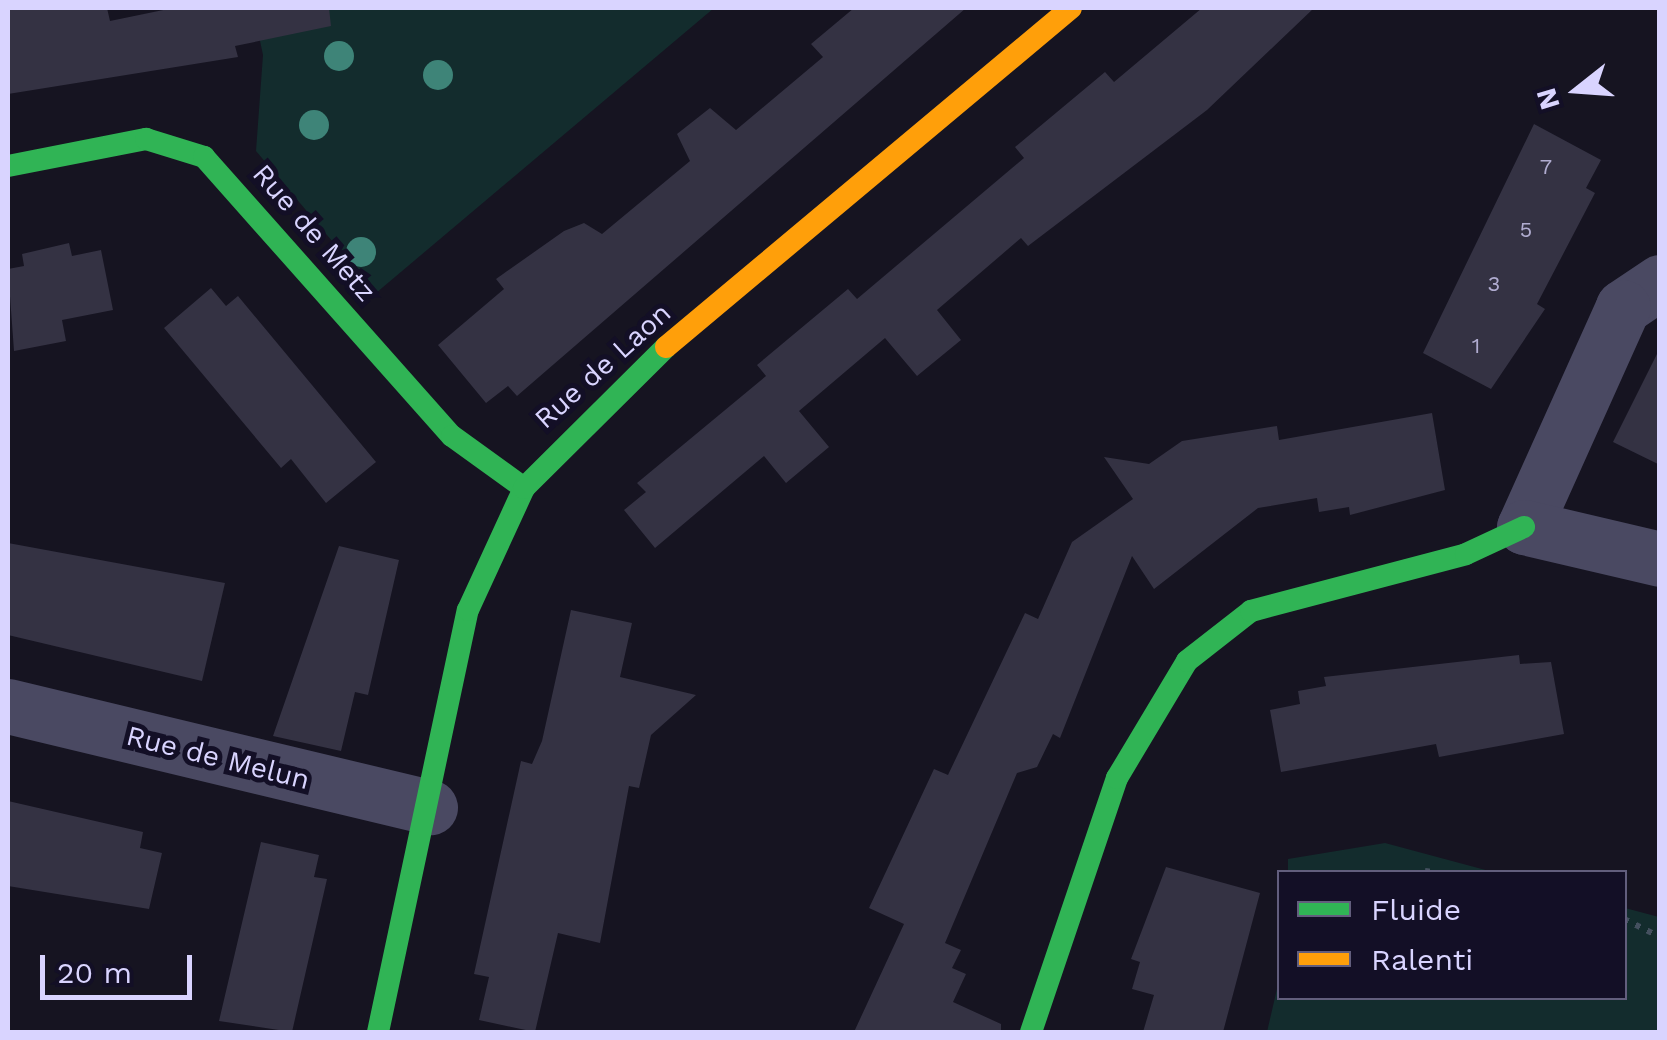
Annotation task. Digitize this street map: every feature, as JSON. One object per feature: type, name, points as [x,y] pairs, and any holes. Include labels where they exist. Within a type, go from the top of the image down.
[{"type":"street","name":"Rue de Laon","points":[[378,1032],[430,807],[468,610],[524,488],[604,399],[1071,8]]},
{"type":"street","name":"Rue de Metz","points":[[8,166],[146,139],[204,157],[452,436],[524,488]]},
{"type":"street","points":[[1524,527],[1623,308],[1660,282]]},
{"type":"street","points":[[1031,1032],[1117,778],[1187,660],[1251,611],[1466,554],[1524,527],[1660,559]]},
{"type":"street","name":"Rue de Melun","points":[[8,706],[430,807]]},
{"type":"path","points":[[1627,920],[1660,937]]},
{"type":"green space","points":[[300,8],[714,8],[376,293],[256,151],[263,55],[255,17]]},
{"type":"green space","points":[[1385,843],[1486,870],[1288,870],[1288,859]]},
{"type":"green space","points":[[1627,909],[1659,917],[1659,1032],[1267,1032],[1277,989],[1277,1000],[1627,1000]]},
{"type":"building","points":[[8,8],[107,8],[110,21],[173,8],[329,8],[331,26],[235,46],[238,57],[8,94]]},
{"type":"building","points":[[854,8],[966,8],[517,396],[508,386],[486,403],[438,345],[504,289],[496,279],[564,231],[584,223],[602,234],[690,161],[677,134],[710,108],[736,130],[823,57],[811,44]]},
{"type":"building","points":[[1202,8],[1314,8],[1207,110],[1028,246],[1021,238],[937,310],[961,340],[917,376],[885,338],[799,411],[829,447],[786,483],[764,456],[655,548],[624,510],[646,492],[637,483],[766,376],[757,365],[848,289],[857,299],[1024,158],[1015,147],[1105,72],[1114,82]]},
{"type":"building","points":[[1534,124],[1601,160],[1586,188],[1595,193],[1537,304],[1545,309],[1491,389],[1423,353]]},
{"type":"building","points":[[69,243],[72,256],[101,250],[113,310],[62,320],[66,341],[14,351],[8,269],[24,266],[22,254]]},
{"type":"building","points":[[211,288],[226,306],[238,296],[376,462],[326,503],[291,459],[281,468],[164,328]]},
{"type":"building","points":[[1660,348],[1660,465],[1613,442]]},
{"type":"building","points":[[1432,413],[1445,490],[1350,515],[1349,507],[1319,512],[1317,498],[1258,508],[1154,589],[1132,556],[1060,738],[1053,734],[1037,767],[1017,773],[945,943],[961,950],[952,968],[966,974],[953,1002],[1001,1024],[1001,1032],[854,1032],[904,924],[869,908],[934,769],[948,775],[1025,613],[1038,619],[1072,542],[1133,499],[1104,457],[1149,464],[1182,441],[1277,426],[1279,440]]},
{"type":"building","points":[[8,543],[225,583],[202,681],[8,635]]},
{"type":"building","points":[[339,546],[399,560],[368,695],[355,692],[341,751],[273,736]]},
{"type":"building","points":[[571,610],[632,623],[620,677],[696,695],[651,735],[639,788],[629,786],[600,943],[558,933],[535,1032],[479,1020],[489,977],[474,974],[521,761],[532,764],[542,741]]},
{"type":"building","points":[[1519,655],[1520,664],[1551,662],[1564,734],[1439,757],[1436,744],[1281,772],[1270,710],[1300,704],[1298,691],[1326,686],[1324,677]]},
{"type":"building","points":[[8,801],[143,832],[140,848],[162,853],[149,909],[8,886]]},
{"type":"building","points":[[261,842],[319,855],[314,877],[327,879],[292,1032],[219,1021]]},
{"type":"building","points":[[1166,867],[1260,893],[1223,1032],[1143,1032],[1154,995],[1132,989],[1140,962],[1131,959]]},
{"type":"traffic: fast","points":[[8,166],[146,139],[204,157],[452,436],[524,488]]},
{"type":"traffic: fast","points":[[378,1032],[468,610],[524,488],[666,347]]},
{"type":"traffic: fast","points":[[1031,1032],[1117,778],[1187,661],[1251,611],[1466,554],[1524,527]]},
{"type":"traffic: slow","points":[[666,347],[1071,8]]}]
